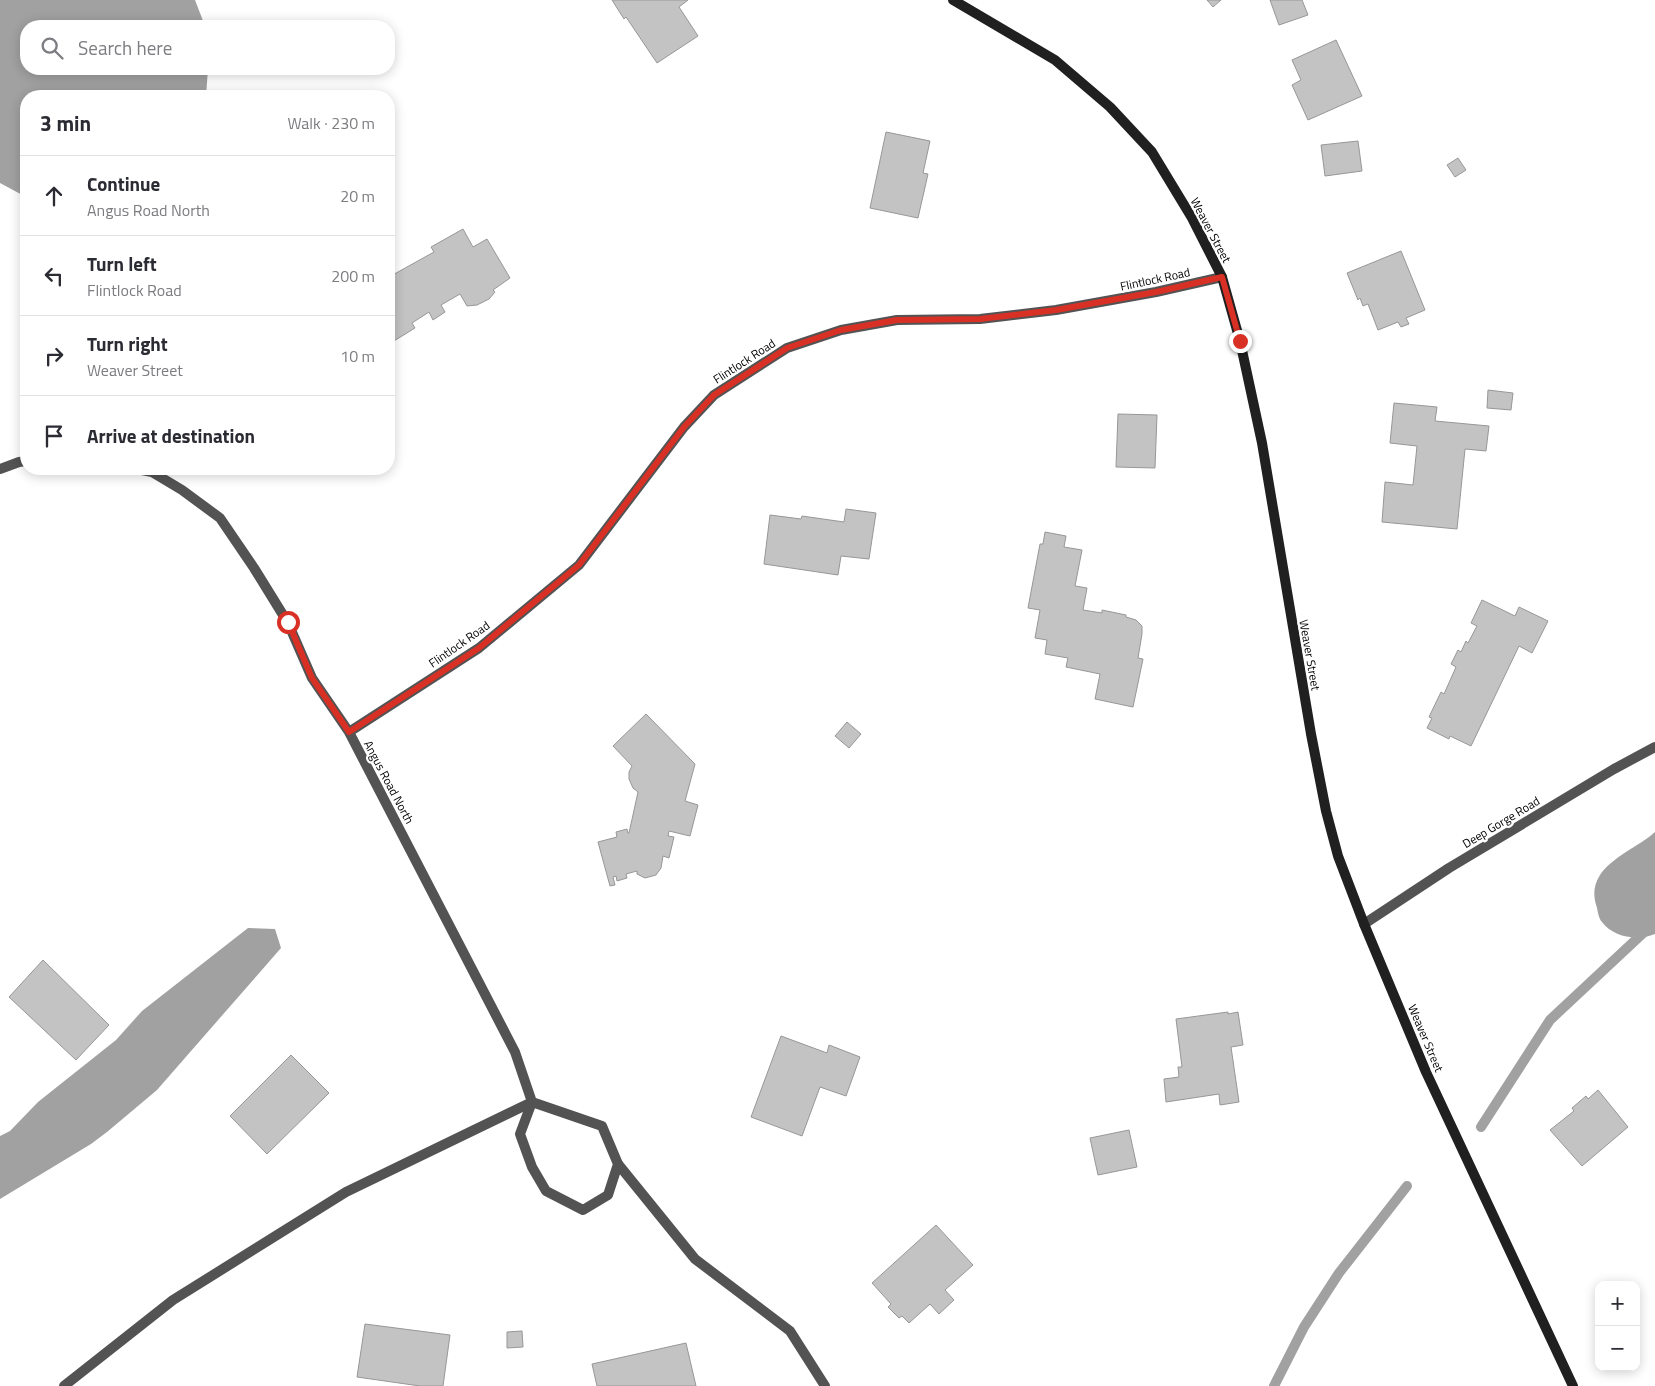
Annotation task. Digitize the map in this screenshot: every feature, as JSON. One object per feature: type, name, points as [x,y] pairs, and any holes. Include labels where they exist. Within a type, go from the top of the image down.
[{"type":"street","name":"Weaver Street","points":[[954,0],[1055,60],[1110,107],[1152,152],[1192,218],[1222,277],[1240,341],[1262,443],[1310,734],[1338,856],[1364,924],[1426,1072],[1573,1386]]},
{"type":"street","name":"Flintlock Road","points":[[349,732],[479,648],[579,565],[684,427],[714,395],[787,348],[841,330],[897,320],[980,319],[1056,310],[1156,292],[1222,277]]},
{"type":"street","points":[[0,469],[20,462]]},
{"type":"street","name":"Angus Road North","points":[[157,475],[220,518],[288,622],[312,678],[349,732],[515,1052],[532,1102]]},
{"type":"street","name":"Deep Gorge Road","points":[[1364,924],[1449,868],[1614,769],[1655,747]]},
{"type":"street","points":[[532,1102],[520,1134],[532,1167],[546,1191],[583,1210],[608,1195],[618,1164]]},
{"type":"street","points":[[64,1386],[173,1300],[346,1192],[532,1102],[602,1126],[618,1164],[695,1260],[790,1331],[825,1386]]},
{"type":"shaded area","points":[[0,0],[195,0],[203,20],[20,20],[20,75],[208,75],[206,90],[20,90],[20,194],[0,183]]},
{"type":"shaded area","points":[[1655,832],[1655,934],[1641,937],[1620,935],[1613,932],[1600,919],[1594,891],[1596,883],[1605,868]]},
{"type":"shaded area","points":[[248,928],[275,929],[281,948],[157,1090],[91,1144],[0,1199],[0,1136],[10,1131],[38,1102],[116,1040],[142,1011]]},
{"type":"building","points":[[612,0],[688,0],[679,7],[698,36],[657,63],[626,17],[624,19]]},
{"type":"building","points":[[1207,0],[1221,0],[1213,7]]},
{"type":"building","points":[[1270,0],[1302,0],[1308,15],[1279,25]]},
{"type":"building","points":[[1336,40],[1362,96],[1308,120],[1292,85],[1301,80],[1292,60]]},
{"type":"building","points":[[886,132],[930,141],[923,173],[928,174],[918,218],[870,208]]},
{"type":"building","points":[[1358,141],[1362,171],[1325,176],[1321,145]]},
{"type":"building","points":[[1458,158],[1466,170],[1455,177],[1447,165]]},
{"type":"building","points":[[463,229],[473,247],[487,239],[510,278],[493,290],[495,292],[489,299],[477,305],[467,306],[460,294],[441,305],[445,312],[433,320],[429,312],[412,323],[415,328],[395,340],[395,274],[434,252],[431,247]]},
{"type":"building","points":[[1401,251],[1425,310],[1406,318],[1409,324],[1401,327],[1398,322],[1378,330],[1368,304],[1363,306],[1360,298],[1358,300],[1347,273]]},
{"type":"building","points":[[1488,390],[1513,393],[1511,410],[1487,408]]},
{"type":"building","points":[[1394,403],[1437,407],[1435,421],[1489,426],[1486,451],[1465,449],[1457,529],[1382,522],[1385,482],[1413,485],[1417,446],[1390,443]]},
{"type":"building","points":[[1118,414],[1157,415],[1155,468],[1116,467]]},
{"type":"building","points":[[846,509],[876,513],[869,559],[841,556],[838,575],[764,564],[770,515],[801,519],[802,516],[844,522]]},
{"type":"building","points":[[1045,532],[1066,536],[1064,547],[1082,550],[1075,586],[1087,588],[1083,610],[1102,613],[1102,610],[1126,615],[1126,617],[1136,620],[1142,626],[1138,658],[1143,659],[1133,707],[1095,699],[1100,674],[1066,667],[1068,658],[1045,654],[1047,640],[1035,638],[1040,610],[1028,608],[1040,544],[1043,544]]},
{"type":"building","points":[[1482,600],[1515,616],[1519,607],[1548,621],[1532,653],[1519,646],[1471,746],[1450,736],[1449,739],[1427,728],[1432,718],[1429,717],[1441,692],[1444,694],[1456,667],[1451,664],[1458,650],[1461,652],[1466,641],[1468,643],[1477,626],[1471,623]]},
{"type":"building","points":[[646,714],[695,764],[685,801],[698,805],[690,836],[669,831],[668,836],[674,837],[669,858],[663,856],[661,868],[656,875],[645,878],[637,874],[637,871],[626,874],[627,878],[617,881],[616,876],[613,877],[615,885],[610,886],[598,842],[617,837],[616,832],[627,829],[629,833],[638,792],[633,788],[629,779],[629,772],[632,766],[613,746]]},
{"type":"building","points":[[847,722],[861,734],[849,748],[835,736]]},
{"type":"building","points":[[43,960],[109,1025],[76,1060],[9,997]]},
{"type":"building","points":[[1228,1012],[1228,1014],[1238,1012],[1243,1045],[1231,1047],[1239,1102],[1220,1105],[1219,1094],[1166,1102],[1164,1079],[1179,1077],[1178,1067],[1182,1067],[1176,1019]]},
{"type":"building","points":[[781,1036],[827,1053],[829,1045],[860,1057],[846,1096],[820,1087],[802,1136],[751,1117]]},
{"type":"building","points":[[291,1055],[329,1093],[267,1154],[230,1116]]},
{"type":"building","points":[[1598,1090],[1628,1127],[1582,1166],[1550,1130],[1574,1111],[1572,1108],[1586,1096],[1588,1099]]},
{"type":"building","points":[[1129,1130],[1137,1167],[1098,1175],[1090,1138]]},
{"type":"building","points":[[936,1225],[973,1265],[945,1290],[954,1300],[939,1314],[930,1304],[909,1323],[902,1316],[899,1318],[888,1307],[891,1304],[872,1283]]},
{"type":"building","points":[[365,1324],[450,1335],[443,1386],[420,1386],[357,1377]]},
{"type":"building","points":[[522,1331],[523,1347],[507,1348],[507,1332]]},
{"type":"building","points":[[686,1343],[696,1386],[597,1386],[592,1364]]},
{"type":"waterway","points":[[1481,1127],[1550,1020],[1655,922]]},
{"type":"waterway","points":[[1274,1386],[1304,1327],[1339,1273],[1407,1186]]},
{"type":"route","points":[[288,622],[312,678],[349,732],[479,648],[579,565],[684,427],[714,395],[787,348],[841,330],[897,320],[980,319],[1056,310],[1156,292],[1222,277],[1240,341]]}]
